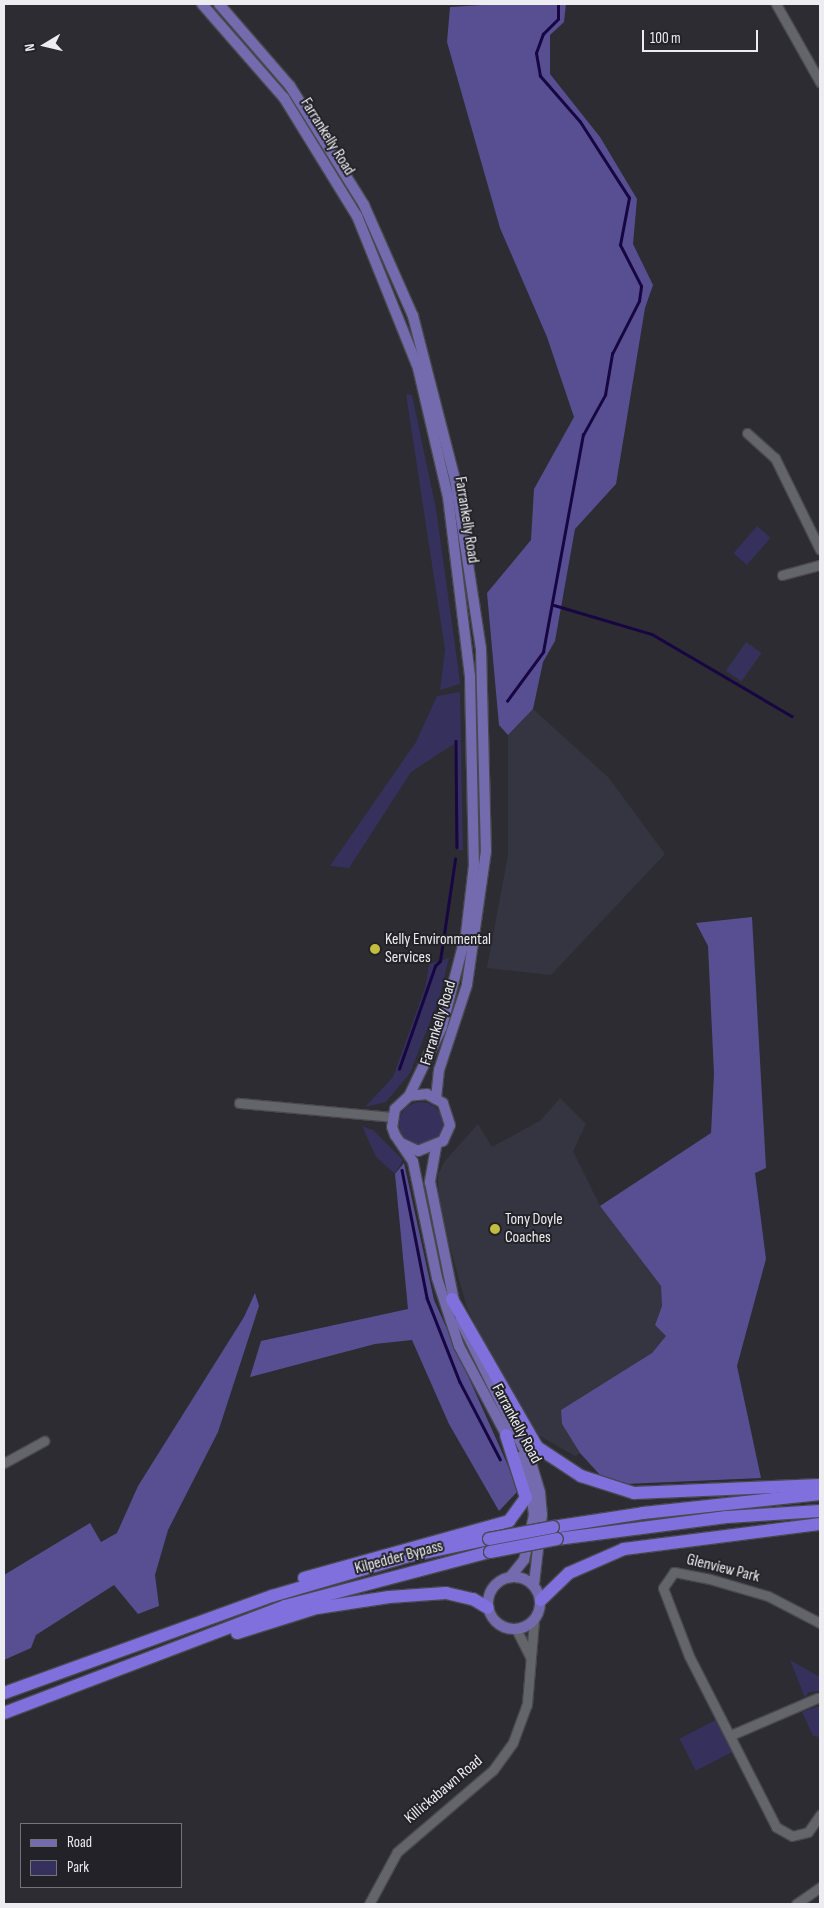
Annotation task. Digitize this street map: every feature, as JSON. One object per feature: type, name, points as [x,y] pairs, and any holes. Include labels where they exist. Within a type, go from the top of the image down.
[{"type":"highway","points":[[452,1299],[537,1447],[580,1476],[634,1492],[820,1485]]},
{"type":"highway","points":[[191,1624],[250,1596],[357,1560],[509,1521],[526,1498],[506,1435]]},
{"type":"highway","name":"Kilpedder Bypass","points":[[4,1694],[191,1624],[405,1557],[555,1533],[642,1513],[820,1494]]},
{"type":"highway","name":"Kilpedder Bypass","points":[[555,1533],[820,1511]]},
{"type":"highway","points":[[541,1600],[569,1572],[624,1549],[820,1524]]},
{"type":"highway","name":"Kilpedder Bypass","points":[[4,1713],[285,1606],[489,1545]]},
{"type":"highway","points":[[113,1672],[317,1608],[446,1594],[473,1599],[488,1608]]},
{"type":"main road","name":"Farrankelly Road","points":[[202,4],[284,98],[357,216],[418,368],[446,489],[468,650],[474,865],[466,934],[442,1027],[409,1096]]},
{"type":"main road","name":"Farrankelly Road","points":[[219,4],[290,86],[364,204],[413,316],[455,479],[480,649],[486,851],[467,985],[439,1070],[436,1098]]},
{"type":"main road","points":[[409,1096],[436,1098],[447,1110],[450,1125],[436,1147],[418,1151],[401,1143],[392,1117],[409,1096]]},
{"type":"main road","name":"Farrankelly Road","points":[[401,1143],[414,1162],[437,1278],[459,1346],[506,1435],[533,1501],[530,1539],[524,1560],[511,1576]]},
{"type":"main road","name":"Farrankelly Road","points":[[436,1147],[430,1182],[452,1299],[468,1344],[532,1466],[540,1493],[542,1514],[534,1584]]},
{"type":"main road","points":[[511,1576],[534,1584],[541,1600],[534,1621],[516,1629],[498,1624],[488,1608],[495,1584],[511,1576]]},
{"type":"street","points":[[776,4],[820,82]]},
{"type":"street","points":[[747,433],[776,458],[820,550]]},
{"type":"street","points":[[782,575],[820,564]]},
{"type":"street","points":[[239,1103],[392,1117]]},
{"type":"street","points":[[4,1463],[44,1441]]},
{"type":"street","name":"Glenview Park","points":[[820,1624],[791,1606],[736,1586],[674,1572],[666,1578],[665,1601],[776,1827],[792,1836],[808,1832],[820,1815]]},
{"type":"street","name":"Killickabawn Road","points":[[369,1904],[397,1852],[493,1770],[503,1756],[527,1704],[532,1665],[534,1621]]},
{"type":"street","points":[[516,1629],[532,1665]]},
{"type":"street","points":[[731,1735],[816,1698]]},
{"type":"street","points":[[796,1904],[820,1887]]},
{"type":"shaded area","points":[[498,4],[566,4],[564,22],[550,35],[550,74],[600,137],[637,199],[633,244],[653,285],[645,308],[616,484],[575,529],[555,641],[543,662],[533,709],[508,735],[499,725],[487,593],[531,540],[534,489],[574,417],[547,337],[500,228],[447,42],[450,7]]},
{"type":"shaded area","points":[[533,709],[609,778],[665,854],[551,975],[487,968],[508,855],[508,735]]},
{"type":"shaded area","points":[[752,917],[766,1168],[755,1173],[766,1259],[737,1366],[761,1478],[625,1484],[601,1476],[580,1453],[562,1424],[561,1410],[652,1353],[666,1336],[655,1325],[662,1306],[661,1286],[600,1206],[711,1133],[714,1074],[708,946],[696,923]]},
{"type":"shaded area","points":[[560,1098],[586,1124],[573,1151],[600,1206],[661,1286],[662,1306],[655,1325],[666,1336],[652,1353],[561,1410],[562,1424],[580,1453],[575,1456],[538,1435],[511,1397],[467,1308],[439,1207],[438,1175],[444,1162],[478,1124],[492,1147],[541,1120]]},
{"type":"shaded area","points":[[404,1163],[434,1300],[519,1490],[499,1511],[449,1424],[412,1340],[375,1344],[250,1377],[261,1341],[408,1309],[395,1174]]},
{"type":"shaded area","points":[[255,1293],[259,1306],[218,1432],[168,1530],[155,1575],[159,1606],[138,1614],[114,1585],[36,1635],[31,1648],[4,1660],[4,1575],[90,1523],[101,1542],[117,1533],[138,1486],[244,1317]]},
{"type":"green space","points":[[406,394],[412,395],[436,509],[459,674],[460,684],[440,690],[445,650]]},
{"type":"green space","points":[[757,526],[771,538],[747,565],[733,553]]},
{"type":"green space","points":[[746,642],[762,653],[741,682],[726,671]]},
{"type":"green space","points":[[460,692],[463,850],[459,850],[454,744],[411,772],[349,868],[330,866],[416,742],[437,696]]},
{"type":"green space","points":[[449,958],[439,999],[410,1073],[386,1102],[365,1107],[393,1077],[425,988],[429,964]]},
{"type":"green space","points":[[417,1102],[425,1102],[437,1108],[443,1124],[437,1140],[425,1146],[417,1146],[405,1140],[399,1128],[399,1120],[405,1108]]},
{"type":"green space","points":[[362,1126],[373,1130],[403,1160],[395,1174],[376,1157]]},
{"type":"green space","points":[[790,1660],[820,1677],[820,1691],[809,1692],[805,1698]]},
{"type":"green space","points":[[820,1706],[820,1737],[813,1736],[802,1712]]},
{"type":"green space","points":[[716,1720],[732,1752],[696,1771],[679,1739]]},
{"type":"waterway","points":[[507,701],[543,652],[583,435],[605,395],[612,354],[639,301],[641,286],[620,245],[629,198],[580,122],[540,76],[536,53],[543,34],[558,19],[558,4]]},
{"type":"waterway","points":[[554,605],[652,634],[792,716]]},
{"type":"waterway","points":[[456,741],[457,847]]},
{"type":"waterway","points":[[399,1069],[435,966],[440,961],[455,859]]},
{"type":"waterway","points":[[402,1170],[427,1298],[460,1382],[500,1459]]},
{"type":"place","name":"Kelly Environmental Services","points":[[375,949]]},
{"type":"place","name":"Tony Doyle Coaches","points":[[495,1229]]}]
